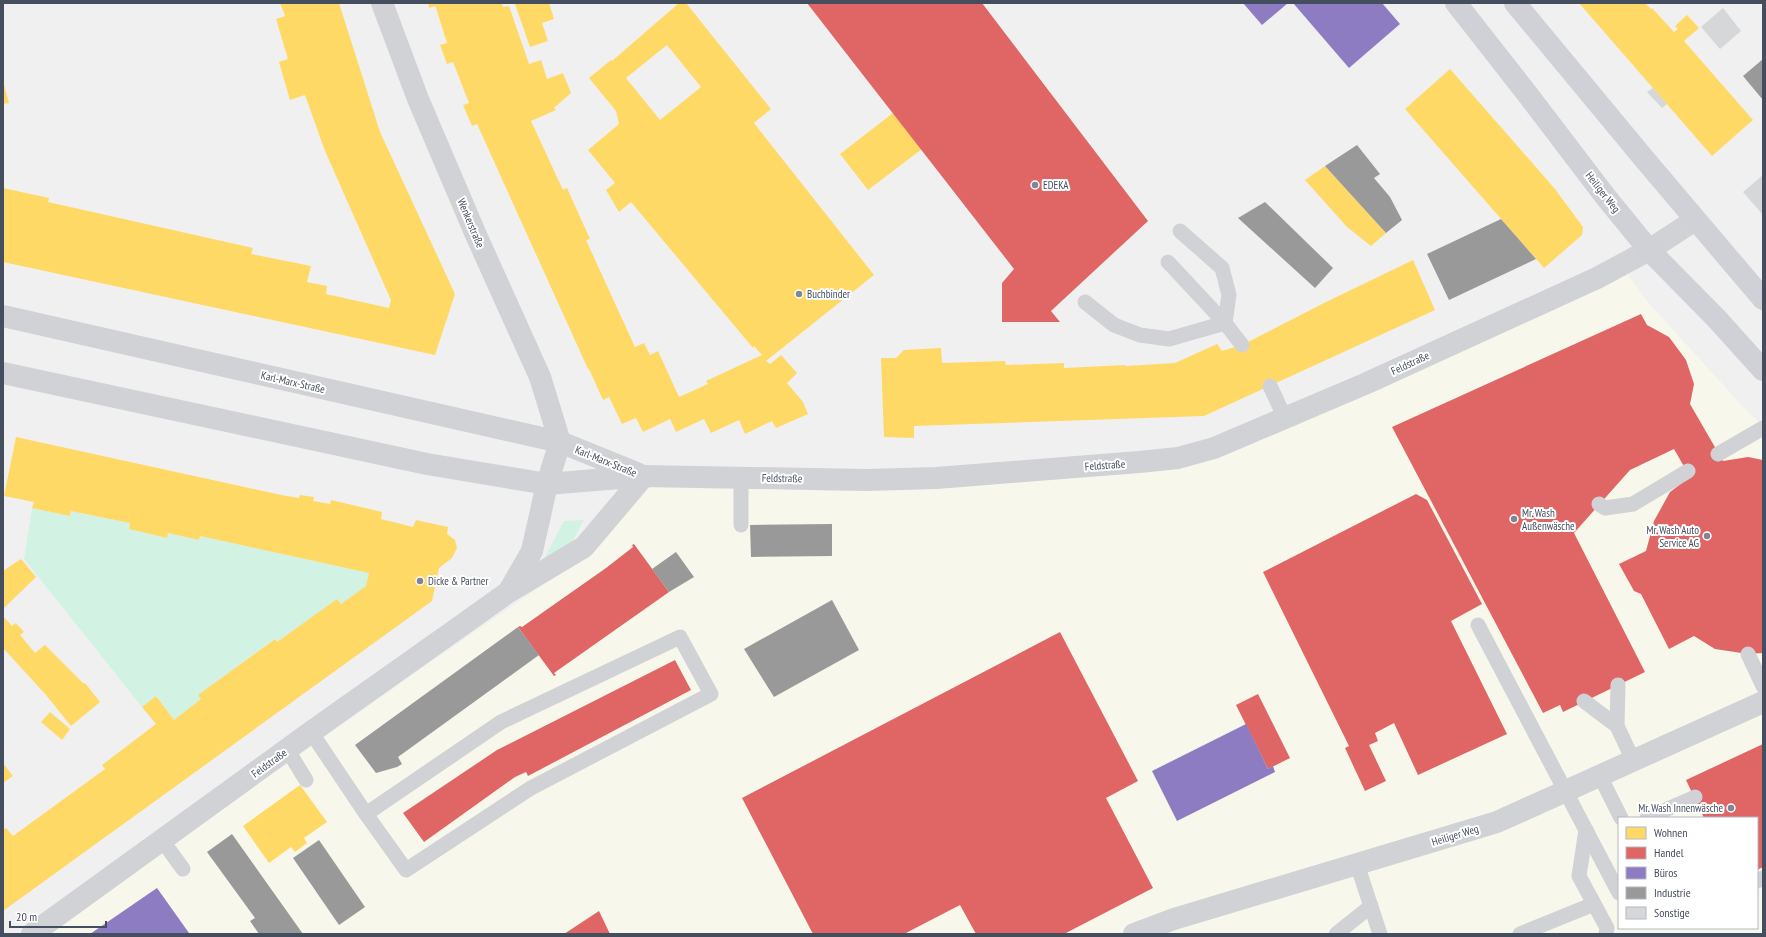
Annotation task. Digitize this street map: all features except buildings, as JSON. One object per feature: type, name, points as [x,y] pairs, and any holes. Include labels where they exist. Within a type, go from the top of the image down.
[{"type":"main road","name":"Heiliger Weg","points":[[1456,3],[1605,196],[1650,250],[1716,318],[1763,370]]},
{"type":"main road","points":[[1515,3],[1695,220],[1763,299]]},
{"type":"street","name":"Wenkerstraße","points":[[382,3],[418,99],[476,235],[540,377],[560,442]]},
{"type":"street","name":"Feldstraße","points":[[32,934],[311,732],[507,593],[584,547],[644,476],[867,480],[936,478],[1178,458],[1214,448],[1367,383],[1597,278],[1650,250],[1695,220]]},
{"type":"street","name":"Karl-Marx-Straße","points":[[3,316],[560,442],[644,476]]},
{"type":"street","name":"Karl-Marx-Straße","points":[[3,373],[427,464],[547,484],[644,476]]},
{"type":"street","name":"Feldstraße","points":[[507,593],[532,551],[547,484],[560,442]]},
{"type":"street","name":"Heiliger Weg","points":[[1134,934],[1174,918],[1497,822],[1763,702]]},
{"type":"lane","points":[[1180,231],[1222,268],[1230,295],[1225,323]]},
{"type":"lane","points":[[1168,262],[1225,323],[1242,344]]},
{"type":"lane","points":[[1085,302],[1114,325],[1140,336],[1169,339],[1225,323]]},
{"type":"lane","points":[[1270,386],[1285,418]]},
{"type":"lane","points":[[1718,454],[1763,428]]},
{"type":"lane","points":[[1600,504],[1605,508],[1633,504],[1688,471]]},
{"type":"lane","points":[[741,477],[741,525]]},
{"type":"lane","points":[[1478,625],[1618,891]]},
{"type":"lane","points":[[311,732],[366,814],[406,870],[531,788],[711,694],[680,637],[501,722],[366,814]]},
{"type":"lane","points":[[1748,654],[1763,686]]},
{"type":"lane","points":[[1618,685],[1617,726],[1633,760]]},
{"type":"lane","points":[[1584,702],[1617,726]]},
{"type":"lane","points":[[288,749],[306,780]]},
{"type":"lane","points":[[1600,776],[1620,817]]},
{"type":"lane","points":[[1648,817],[1695,798]]},
{"type":"lane","points":[[1586,830],[1579,876],[1607,928],[1606,934]]},
{"type":"lane","points":[[162,840],[183,869]]},
{"type":"lane","points":[[1357,864],[1380,934]]},
{"type":"lane","points":[[1520,934],[1594,904]]},
{"type":"lane","points":[[1336,934],[1371,906]]},
{"type":"shaded area","points":[[1626,272],[1645,299],[1743,407],[1763,426],[1763,934],[46,934],[438,657],[597,548],[612,494],[646,484],[830,491],[917,490],[1162,471],[1217,459],[1383,388]]},
{"type":"green space","points":[[32,508],[70,516],[71,511],[130,523],[129,529],[167,538],[168,533],[199,540],[200,536],[369,573],[366,586],[341,604],[337,599],[277,642],[274,639],[198,695],[201,699],[174,720],[156,696],[142,707],[24,559]]},
{"type":"green space","points":[[584,520],[571,544],[543,561],[564,521]]},
{"type":"place","name":"EDEKA","points":[[1035,185]]},
{"type":"place","name":"Buchbinder","points":[[799,294]]},
{"type":"place","name":"Mr. Wash Außenwäsche","points":[[1514,519]]},
{"type":"place","name":"Mr. Wash Auto Service AG","points":[[1707,536]]},
{"type":"place","name":"Dicke & Partner","points":[[420,581]]},
{"type":"place","name":"Mr. Wash Innenwäsche","points":[[1731,808]]}]
